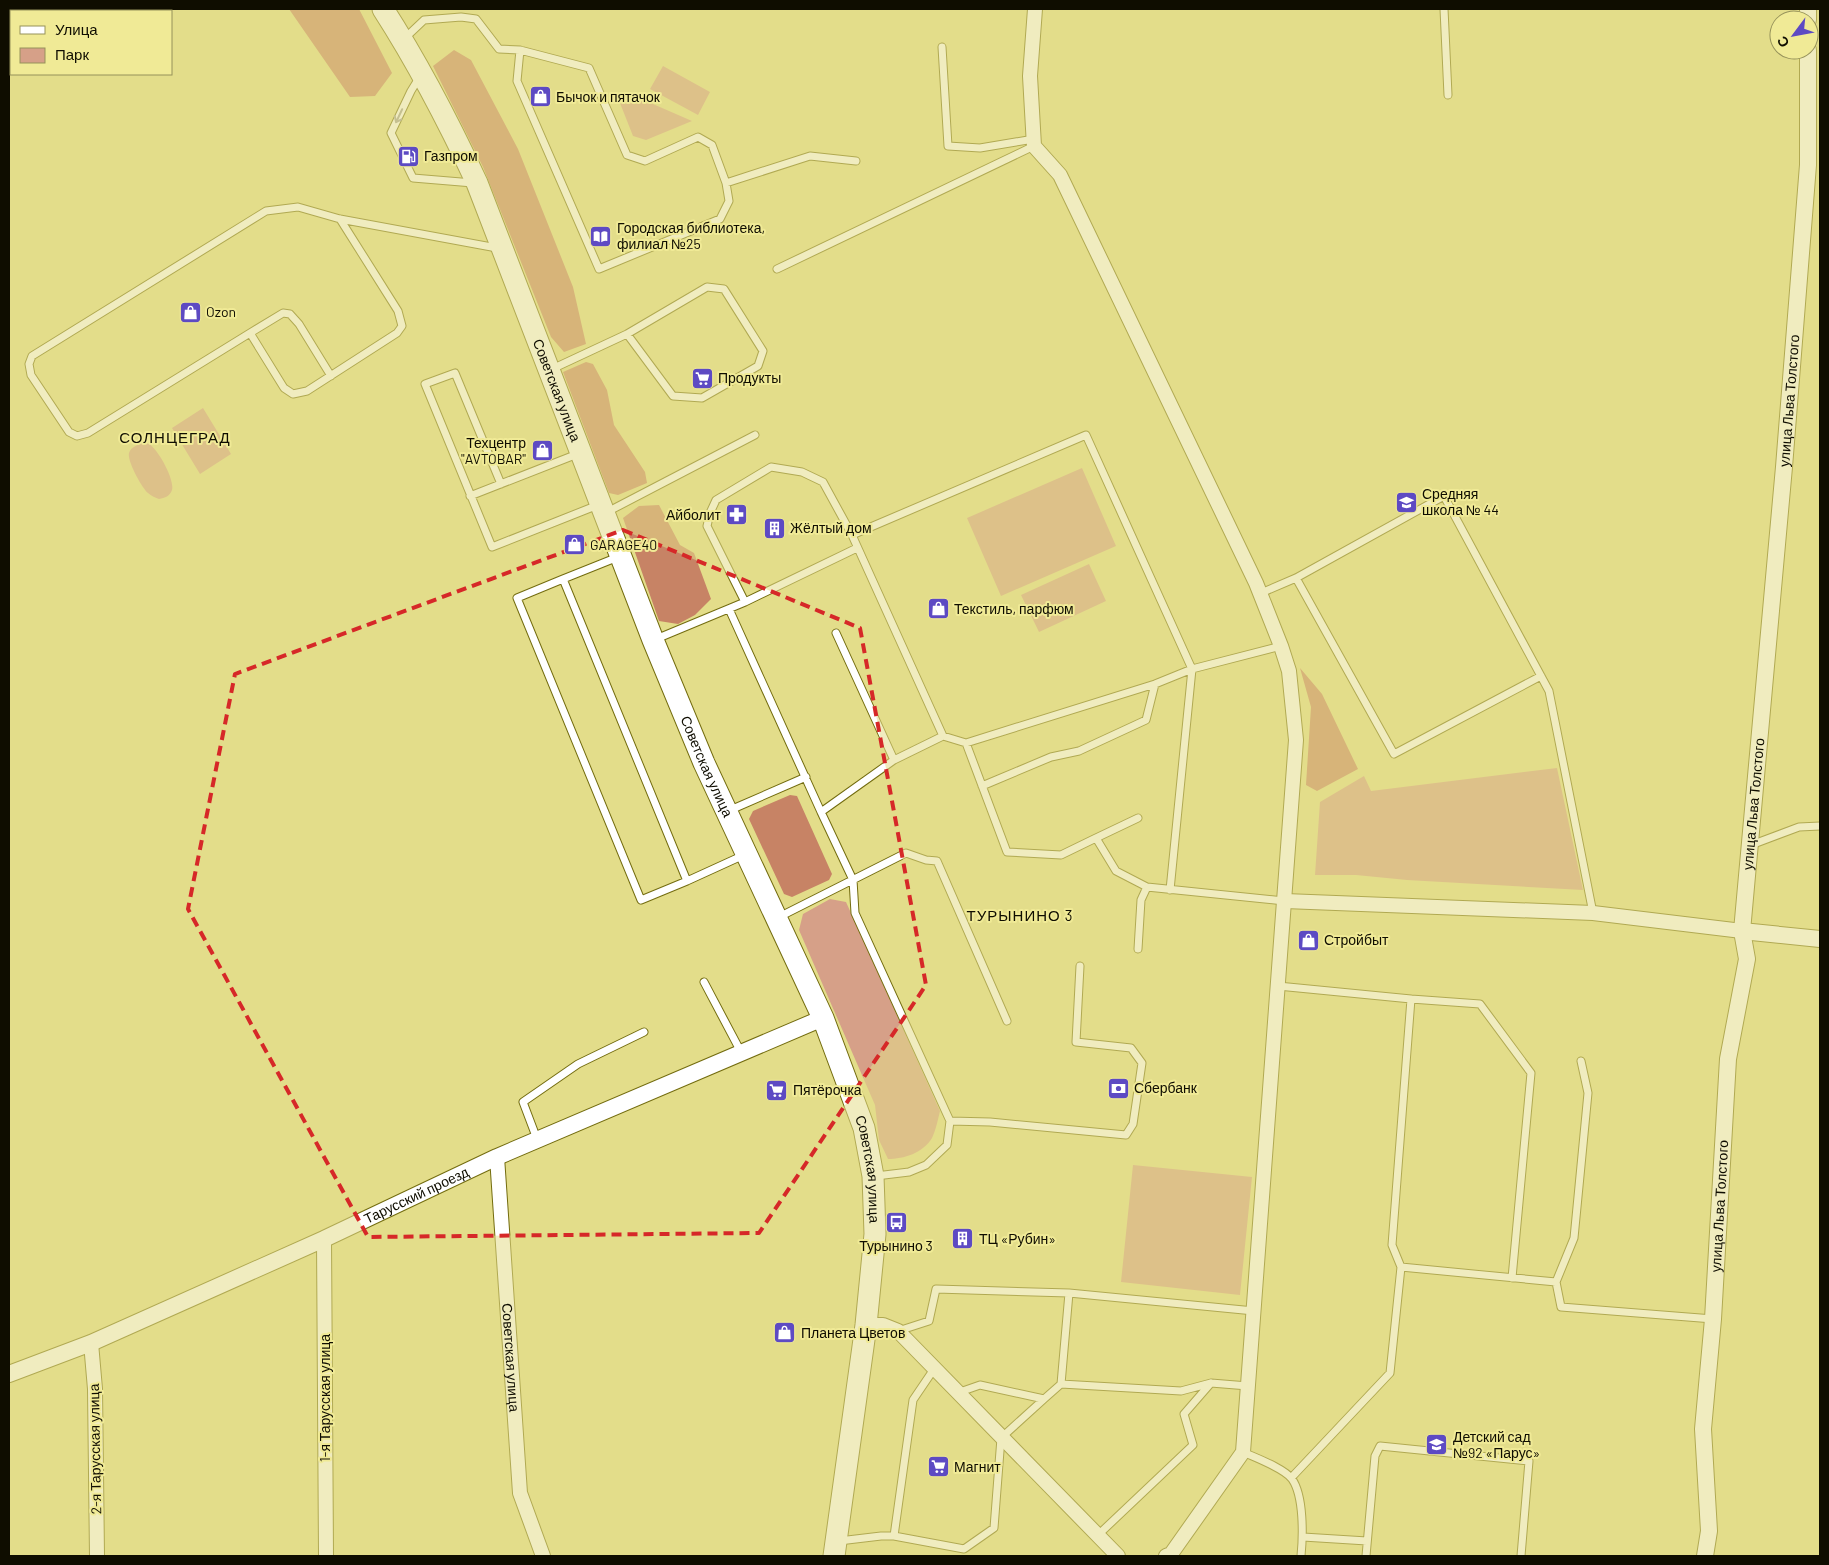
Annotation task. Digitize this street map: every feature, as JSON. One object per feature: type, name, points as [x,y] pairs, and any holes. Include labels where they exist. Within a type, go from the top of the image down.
[{"type":"main road","name":"Советская улица","points":[[383,9],[422,74],[452,130],[477,183],[653,640],[704,764],[823,1018],[864,1128],[873,1176],[875,1234],[866,1325],[835,1549]]},
{"type":"street","points":[[1035,9],[1030,76],[1034,143],[1060,175],[1261,593],[1290,672],[1296,740],[1243,1452],[1171,1554],[1166,1556]]},
{"type":"street","name":"улица Льва Толстого","points":[[1705,1556],[1709,1532],[1703,1429],[1713,1319],[1728,1059],[1747,959],[1742,931],[1808,165],[1808,60]]},
{"type":"street","points":[[1285,900],[1593,913],[1820,939]]},
{"type":"street","name":"Тарусский проезд","points":[[9,1374],[91,1343],[324,1239],[497,1156],[823,1018]]},
{"type":"street","name":"Советская улица","points":[[497,1156],[520,1493],[543,1556]]},
{"type":"street","name":"1-я Тарусская улица","points":[[324,1239],[326,1556]]},
{"type":"street","points":[[866,1325],[883,1325],[898,1332],[1118,1556]]},
{"type":"street","name":"2-я Тарусская улица","points":[[91,1343],[95,1389],[96,1556]]},
{"type":"lane","points":[[1444,9],[1448,95]]},
{"type":"lane","points":[[403,40],[424,20],[462,17],[476,19],[499,49],[520,50],[589,68],[627,155],[645,161],[698,137],[712,145],[726,183],[729,201],[720,219],[599,269],[517,81],[520,50]]},
{"type":"lane","points":[[942,48],[948,146],[980,148],[1034,143]]},
{"type":"lane","points":[[422,74],[411,90],[391,133],[413,178],[477,183]]},
{"type":"lane","points":[[777,269],[1034,143]]},
{"type":"lane","points":[[726,183],[810,156],[856,161]]},
{"type":"lane","points":[[331,376],[299,324],[290,314],[283,313],[88,433],[77,436],[69,432],[31,375],[29,364],[32,356],[266,211],[298,207],[340,219],[503,249]]},
{"type":"lane","points":[[250,333],[284,388],[293,394],[307,391],[397,333],[402,326],[398,310],[340,219]]},
{"type":"lane","points":[[550,370],[627,334],[707,287],[724,289],[763,351],[758,366],[702,398],[674,396],[627,334]]},
{"type":"lane","points":[[501,484],[455,373],[425,384],[492,547],[602,508],[755,435]]},
{"type":"lane","points":[[852,535],[1086,434],[1192,669],[1170,890]]},
{"type":"lane","points":[[470,496],[581,452]]},
{"type":"lane","points":[[745,602],[707,526],[716,500],[771,467],[802,472],[822,482],[852,535],[943,736]]},
{"type":"lane","points":[[1261,593],[1296,578],[1444,496],[1549,691],[1593,913]]},
{"type":"lane","points":[[653,640],[745,602],[857,548]]},
{"type":"lane","points":[[621,556],[517,598],[641,900],[746,854]]},
{"type":"lane","points":[[1296,578],[1394,754],[1541,676]]},
{"type":"lane","points":[[563,579],[688,881]]},
{"type":"lane","points":[[729,609],[853,880],[855,913],[950,1121],[947,1145],[926,1165],[909,1172],[873,1176]]},
{"type":"lane","points":[[836,633],[894,760]]},
{"type":"lane","points":[[821,812],[894,760],[943,736],[966,743],[1155,684],[1192,669],[1282,646]]},
{"type":"lane","points":[[982,786],[1051,757],[1079,751],[1146,720],[1155,684]]},
{"type":"lane","points":[[966,743],[1007,852],[1061,855],[1138,818]]},
{"type":"lane","points":[[727,812],[806,777]]},
{"type":"lane","points":[[1750,845],[1799,827],[1820,826]]},
{"type":"lane","points":[[1096,838],[1116,871],[1147,886],[1170,890],[1285,900]]},
{"type":"lane","points":[[776,918],[906,853],[926,860],[937,861],[1007,1021]]},
{"type":"lane","points":[[1138,949],[1142,900],[1147,886]]},
{"type":"lane","points":[[950,1121],[990,1122],[1126,1135],[1133,1124],[1142,1063],[1131,1048],[1076,1042],[1080,966]]},
{"type":"lane","points":[[704,982],[741,1052]]},
{"type":"lane","points":[[1278,986],[1480,1004],[1531,1073],[1512,1278]]},
{"type":"lane","points":[[1291,1478],[1390,1374],[1401,1266],[1392,1244],[1411,999]]},
{"type":"lane","points":[[537,1139],[523,1102],[578,1064],[644,1032]]},
{"type":"lane","points":[[1581,1061],[1588,1093],[1574,1238],[1556,1282],[1561,1307],[1713,1319]]},
{"type":"lane","points":[[1401,1266],[1556,1282]]},
{"type":"lane","points":[[898,1332],[929,1321],[936,1289],[1069,1293],[1254,1311]]},
{"type":"lane","points":[[835,1549],[881,1536],[894,1536],[964,1550],[994,1528],[1001,1438],[1061,1384],[1069,1293]]},
{"type":"lane","points":[[894,1536],[913,1400],[934,1369]]},
{"type":"lane","points":[[1061,1384],[1181,1391],[1211,1383],[1248,1386]]},
{"type":"lane","points":[[1098,1535],[1193,1445],[1184,1414],[1211,1383]]},
{"type":"lane","points":[[957,1393],[980,1385],[1044,1399]]},
{"type":"lane","points":[[1366,1556],[1375,1456],[1380,1446],[1529,1461],[1521,1556]]},
{"type":"lane","points":[[1243,1452],[1291,1478],[1298,1491],[1303,1537],[1301,1556]]},
{"type":"lane","points":[[1303,1537],[1367,1541]]},
{"type":"highlighted area","points":[[623,530],[860,628],[926,985],[759,1233],[368,1237],[188,909],[235,674]]},
{"type":"green space","points":[[663,66],[710,92],[698,115],[650,89]]},
{"type":"green space","points":[[630,94],[692,121],[646,140],[633,136],[618,98]]},
{"type":"green space","points":[[203,408],[231,454],[200,474],[172,428]]},
{"type":"green space","points":[[141,443],[153,447],[168,472],[172,490],[165,497],[159,499],[148,493],[133,468],[129,453],[132,448]]},
{"type":"green space","points":[[1082,468],[1116,546],[1001,596],[967,518]]},
{"type":"green space","points":[[1089,564],[1106,601],[1039,632],[1021,595]]},
{"type":"green space","points":[[1557,768],[1583,890],[1407,880],[1356,875],[1315,875],[1320,802],[1364,776],[1371,791]]},
{"type":"green space","points":[[830,899],[846,902],[940,1111],[935,1132],[924,1148],[900,1158],[888,1159],[879,1140],[875,1105],[799,930],[803,914]]},
{"type":"green space","points":[[1133,1165],[1252,1177],[1240,1295],[1121,1282]]},
{"type":"shaded area","points":[[289,9],[359,9],[392,73],[375,96],[350,97]]},
{"type":"shaded area","points":[[454,50],[471,60],[518,149],[573,287],[586,344],[564,352],[551,337],[483,167],[433,66]]},
{"type":"shaded area","points":[[586,362],[593,364],[607,390],[614,425],[645,472],[647,483],[618,495],[609,493],[563,372]]},
{"type":"shaded area","points":[[659,505],[680,545],[694,553],[711,599],[695,615],[678,624],[659,621],[623,518],[639,506]]},
{"type":"shaded area","points":[[1300,668],[1322,694],[1358,769],[1317,791],[1306,785],[1311,707]]},
{"type":"shaded area","points":[[790,795],[797,796],[832,874],[829,880],[792,897],[784,894],[749,819],[753,811]]},
{"type":"place","name":"Бычок и пятачок","points":[[540,97]]},
{"type":"place","name":"Газпром","points":[[408,156]]},
{"type":"place","name":"Городская библиотека, филиал №25","points":[[601,236]]},
{"type":"place","name":"Ozon","points":[[190,312]]},
{"type":"place","name":"Продукты","points":[[702,378]]},
{"type":"place","name":"Техцентр \"AVTOBAR\"","points":[[542,451]]},
{"type":"place","name":"Средняя школа № 44","points":[[1406,502]]},
{"type":"place","name":"Айболит","points":[[737,515]]},
{"type":"place","name":"Жёлтый дом","points":[[774,528]]},
{"type":"place","name":"GARAGE40","points":[[574,545]]},
{"type":"place","name":"Текстиль, парфюм","points":[[938,609]]},
{"type":"place","name":"Стройбыт","points":[[1308,940]]},
{"type":"place","name":"Сбербанк","points":[[1118,1088]]},
{"type":"place","name":"Пятёрочка","points":[[777,1090]]},
{"type":"place","name":"Турынино 3","points":[[896,1223]]},
{"type":"place","name":"ТЦ «Рубин»","points":[[963,1239]]},
{"type":"place","name":"Планета Цветов","points":[[785,1333]]},
{"type":"place","name":"Детский сад №92 «Парус»","points":[[1437,1445]]},
{"type":"place","name":"Магнит","points":[[938,1467]]},
{"type":"district","name":"СОЛНЦЕГРАД","points":[[175,438]]},
{"type":"district","name":"ТУРЫНИНО 3","points":[[1020,916]]}]
